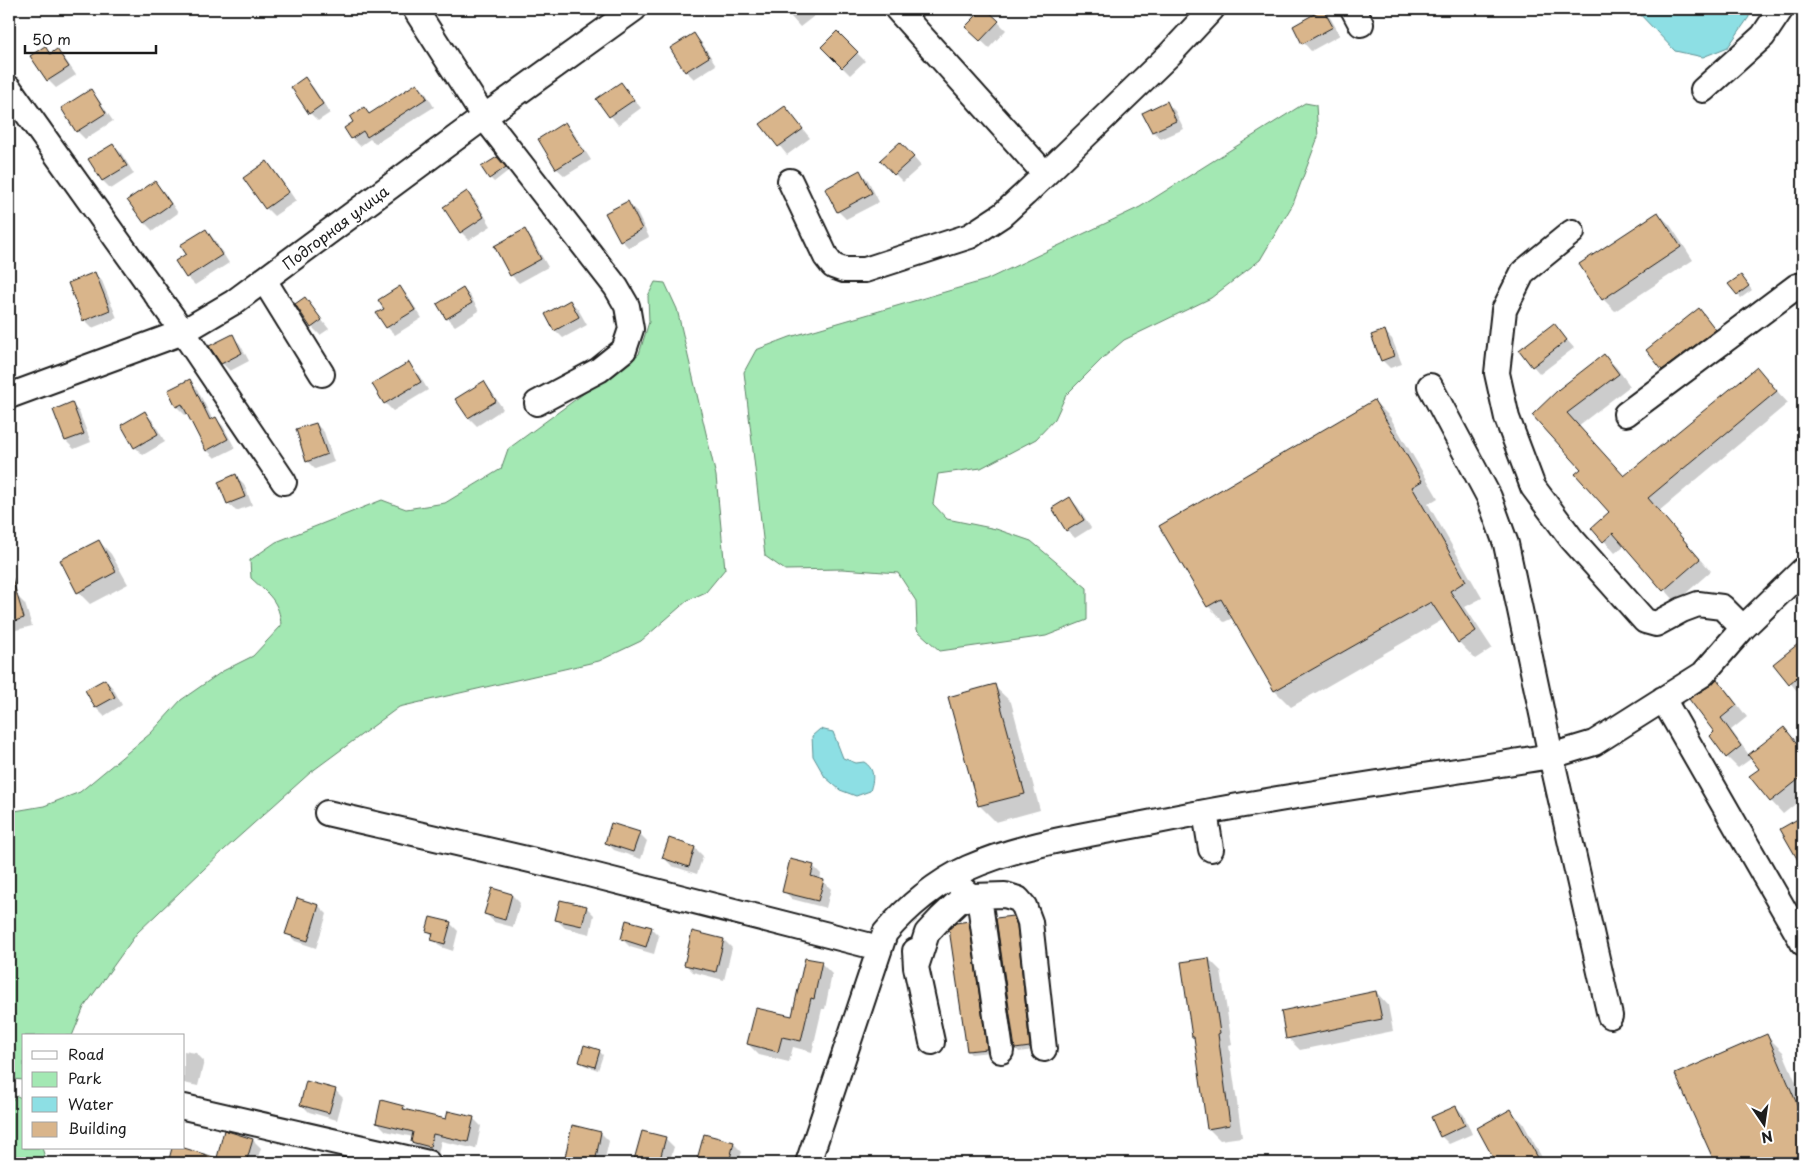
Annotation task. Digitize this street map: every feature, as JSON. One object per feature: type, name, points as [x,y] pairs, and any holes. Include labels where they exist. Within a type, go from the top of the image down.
[{"type":"street","points":[[415,9],[484,117],[616,287],[627,306],[630,329],[624,350],[599,370],[537,403]]},
{"type":"street","name":"Подгорная улица","points":[[9,396],[183,332],[234,302],[484,117],[634,9]]},
{"type":"street","points":[[897,9],[1046,174]]},
{"type":"street","points":[[790,181],[826,257],[833,266],[844,270],[865,270],[970,236],[1002,215],[1046,174],[1170,54],[1212,9]]},
{"type":"street","points":[[1703,90],[1763,36],[1781,9]]},
{"type":"street","points":[[9,88],[183,332],[284,482]]},
{"type":"street","points":[[1572,232],[1523,272],[1504,310],[1497,373],[1507,418],[1534,487],[1571,538],[1645,621],[1656,624],[1698,604],[1722,607],[1743,628]]},
{"type":"street","points":[[264,280],[322,374]]},
{"type":"street","points":[[1626,414],[1797,286],[1803,285]]},
{"type":"street","points":[[1430,386],[1489,497],[1506,544],[1551,756],[1610,1016]]},
{"type":"street","points":[[808,1163],[882,940],[897,918],[933,889],[968,869],[1025,847],[1205,812],[1551,756],[1594,743],[1703,674],[1743,628],[1803,570]]},
{"type":"street","points":[[1663,699],[1803,943]]},
{"type":"street","points":[[1205,812],[1211,849]]},
{"type":"street","points":[[327,813],[882,940],[916,968]]},
{"type":"street","points":[[950,879],[980,904],[1001,1051]]},
{"type":"street","points":[[916,968],[927,933],[958,902],[972,896],[1005,895],[1018,900],[1024,906],[1030,922],[1044,1049]]},
{"type":"street","points":[[911,907],[916,968],[932,1042]]},
{"type":"street","points":[[185,1107],[428,1163]]},
{"type":"green space","points":[[1305,103],[1316,105],[1318,137],[1293,204],[1260,260],[1211,298],[1124,340],[1066,395],[1055,419],[1036,439],[981,468],[938,474],[933,504],[947,519],[996,529],[1031,541],[1087,588],[1087,620],[1046,636],[940,651],[917,630],[916,601],[898,573],[842,569],[785,570],[765,556],[744,372],[756,350],[790,337],[986,280],[1140,207]]},
{"type":"green space","points":[[655,282],[665,283],[677,309],[716,476],[725,569],[706,592],[688,600],[641,641],[599,661],[399,707],[311,772],[224,850],[137,933],[84,1007],[73,1034],[22,1034],[22,1080],[12,1079],[9,1069],[9,812],[44,806],[80,792],[151,733],[181,700],[223,671],[253,656],[281,626],[276,604],[251,578],[250,560],[276,542],[382,500],[406,509],[445,503],[501,469],[508,449],[639,354],[649,322],[648,296]]},
{"type":"green space","points":[[17,1096],[22,1098],[22,1150],[43,1150],[47,1163],[9,1163],[9,1103]]},
{"type":"water","points":[[1635,9],[1749,9],[1749,17],[1728,47],[1703,57],[1675,51]]},
{"type":"water","points":[[820,729],[833,732],[843,758],[856,763],[864,762],[868,765],[872,771],[873,778],[870,791],[856,796],[840,790],[825,777],[813,756],[812,736]]},
{"type":"building","points":[[983,9],[986,9],[999,21],[980,41],[965,27]]},
{"type":"building","points":[[1323,9],[1333,27],[1302,44],[1293,26]]},
{"type":"building","points":[[837,31],[858,52],[842,68],[821,47]]},
{"type":"building","points":[[694,33],[709,57],[685,72],[670,48]]},
{"type":"building","points":[[45,46],[50,54],[57,49],[69,67],[47,81],[30,56]]},
{"type":"building","points":[[305,77],[323,104],[309,114],[291,87]]},
{"type":"building","points":[[621,82],[634,100],[609,117],[596,99]]},
{"type":"building","points":[[417,83],[427,98],[367,137],[363,131],[351,139],[344,128],[353,122],[350,117],[364,107],[369,114]]},
{"type":"building","points":[[91,89],[106,113],[76,132],[61,108]]},
{"type":"building","points":[[1167,101],[1176,121],[1152,132],[1142,113]]},
{"type":"building","points":[[785,106],[803,129],[778,147],[760,124]]},
{"type":"building","points":[[565,122],[584,152],[556,169],[538,139]]},
{"type":"building","points":[[900,142],[914,157],[894,175],[880,160]]},
{"type":"building","points":[[113,144],[127,166],[102,181],[88,159]]},
{"type":"building","points":[[497,157],[506,167],[489,179],[481,167]]},
{"type":"building","points":[[267,161],[289,192],[265,209],[243,178]]},
{"type":"building","points":[[860,170],[872,193],[837,212],[825,189]]},
{"type":"building","points":[[155,181],[171,204],[144,223],[127,200]]},
{"type":"building","points":[[467,191],[484,217],[460,233],[443,207]]},
{"type":"building","points":[[628,201],[642,229],[620,241],[605,213]]},
{"type":"building","points":[[1658,212],[1681,247],[1602,300],[1579,264]]},
{"type":"building","points":[[206,229],[222,255],[186,278],[175,261],[186,254],[180,245]]},
{"type":"building","points":[[525,229],[541,259],[510,276],[494,246]]},
{"type":"building","points":[[95,272],[110,310],[83,321],[68,283]]},
{"type":"building","points":[[1741,275],[1749,286],[1737,295],[1728,284]]},
{"type":"building","points":[[400,286],[415,310],[386,328],[376,313],[384,309],[378,300]]},
{"type":"building","points":[[463,288],[472,303],[446,319],[437,304]]},
{"type":"building","points":[[305,297],[322,320],[311,328],[295,304]]},
{"type":"building","points":[[570,300],[579,317],[554,331],[545,314]]},
{"type":"building","points":[[1699,308],[1716,330],[1662,370],[1646,350]]},
{"type":"building","points":[[1554,323],[1567,340],[1532,367],[1519,350]]},
{"type":"building","points":[[1385,330],[1394,356],[1381,361],[1371,335]]},
{"type":"building","points":[[233,334],[242,353],[221,364],[209,346]]},
{"type":"building","points":[[1604,354],[1619,374],[1567,413],[1624,476],[1757,367],[1777,391],[1648,498],[1700,559],[1663,591],[1613,533],[1603,542],[1591,528],[1609,512],[1575,474],[1581,469],[1532,415],[1559,389]]},
{"type":"building","points":[[409,362],[421,382],[384,404],[372,384]]},
{"type":"building","points":[[190,379],[210,420],[216,417],[228,439],[206,451],[182,404],[176,407],[168,390]]},
{"type":"building","points":[[484,381],[496,401],[468,418],[455,399]]},
{"type":"building","points":[[1374,400],[1422,481],[1412,487],[1466,581],[1450,591],[1476,631],[1458,643],[1431,602],[1274,691],[1221,599],[1207,607],[1159,526]]},
{"type":"building","points":[[72,402],[84,434],[65,441],[53,410]]},
{"type":"building","points":[[145,411],[158,434],[134,448],[121,425]]},
{"type":"building","points":[[316,423],[327,454],[306,462],[296,429]]},
{"type":"building","points":[[236,474],[245,497],[227,504],[218,482]]},
{"type":"building","points":[[1070,497],[1084,520],[1066,531],[1052,508]]},
{"type":"building","points":[[99,540],[116,572],[77,593],[60,560]]},
{"type":"building","points":[[9,578],[12,578],[24,618],[9,623]]},
{"type":"building","points":[[1803,640],[1803,672],[1789,684],[1773,664]]},
{"type":"building","points":[[105,679],[115,697],[95,708],[85,690]]},
{"type":"building","points":[[1717,679],[1737,705],[1721,718],[1741,746],[1726,758],[1710,736],[1714,732],[1689,699]]},
{"type":"building","points":[[995,684],[1025,794],[978,806],[948,697]]},
{"type":"building","points":[[1784,727],[1803,751],[1803,776],[1770,802],[1749,776],[1759,769],[1748,755]]},
{"type":"building","points":[[1803,816],[1803,869],[1780,829]]},
{"type":"building","points":[[611,823],[640,832],[633,852],[605,843]]},
{"type":"building","points":[[669,838],[695,847],[689,867],[662,858]]},
{"type":"building","points":[[790,859],[814,865],[811,876],[824,880],[818,901],[782,892]]},
{"type":"building","points":[[492,888],[512,894],[505,920],[484,914]]},
{"type":"building","points":[[297,898],[319,905],[308,941],[285,934]]},
{"type":"building","points":[[560,900],[587,906],[582,926],[555,920]]},
{"type":"building","points":[[1013,916],[1017,925],[1030,1047],[1015,1049],[996,918]]},
{"type":"building","points":[[430,917],[451,922],[445,944],[431,940],[433,933],[426,931]]},
{"type":"building","points":[[626,920],[652,927],[646,947],[621,939]]},
{"type":"building","points":[[969,921],[987,1049],[967,1051],[949,929],[956,923]]},
{"type":"building","points":[[692,931],[724,939],[716,972],[684,965]]},
{"type":"building","points":[[805,958],[822,961],[814,999],[811,998],[801,1041],[782,1037],[778,1052],[747,1044],[756,1008],[792,1016]]},
{"type":"building","points":[[1209,958],[1220,1033],[1218,1034],[1230,1125],[1207,1129],[1181,962]]},
{"type":"building","points":[[1376,991],[1382,1019],[1286,1039],[1281,1011]]},
{"type":"building","points":[[1767,1034],[1803,1118],[1803,1163],[1715,1163],[1675,1074]]},
{"type":"building","points":[[584,1045],[600,1050],[595,1067],[579,1062]]},
{"type":"building","points":[[306,1081],[336,1089],[329,1113],[300,1105]]},
{"type":"building","points":[[381,1100],[404,1106],[403,1109],[446,1119],[448,1111],[474,1117],[468,1142],[433,1134],[430,1147],[411,1142],[413,1132],[376,1123]]},
{"type":"building","points":[[1456,1106],[1465,1125],[1440,1137],[1431,1117]]},
{"type":"building","points":[[1511,1109],[1541,1163],[1496,1163],[1477,1128]]},
{"type":"building","points":[[572,1125],[601,1132],[595,1163],[565,1157]]},
{"type":"building","points":[[224,1130],[253,1139],[246,1163],[168,1163],[171,1150],[185,1150],[185,1148],[217,1158]]},
{"type":"building","points":[[642,1131],[666,1137],[659,1163],[646,1163],[634,1160]]},
{"type":"building","points":[[704,1134],[734,1142],[729,1163],[696,1163]]}]
